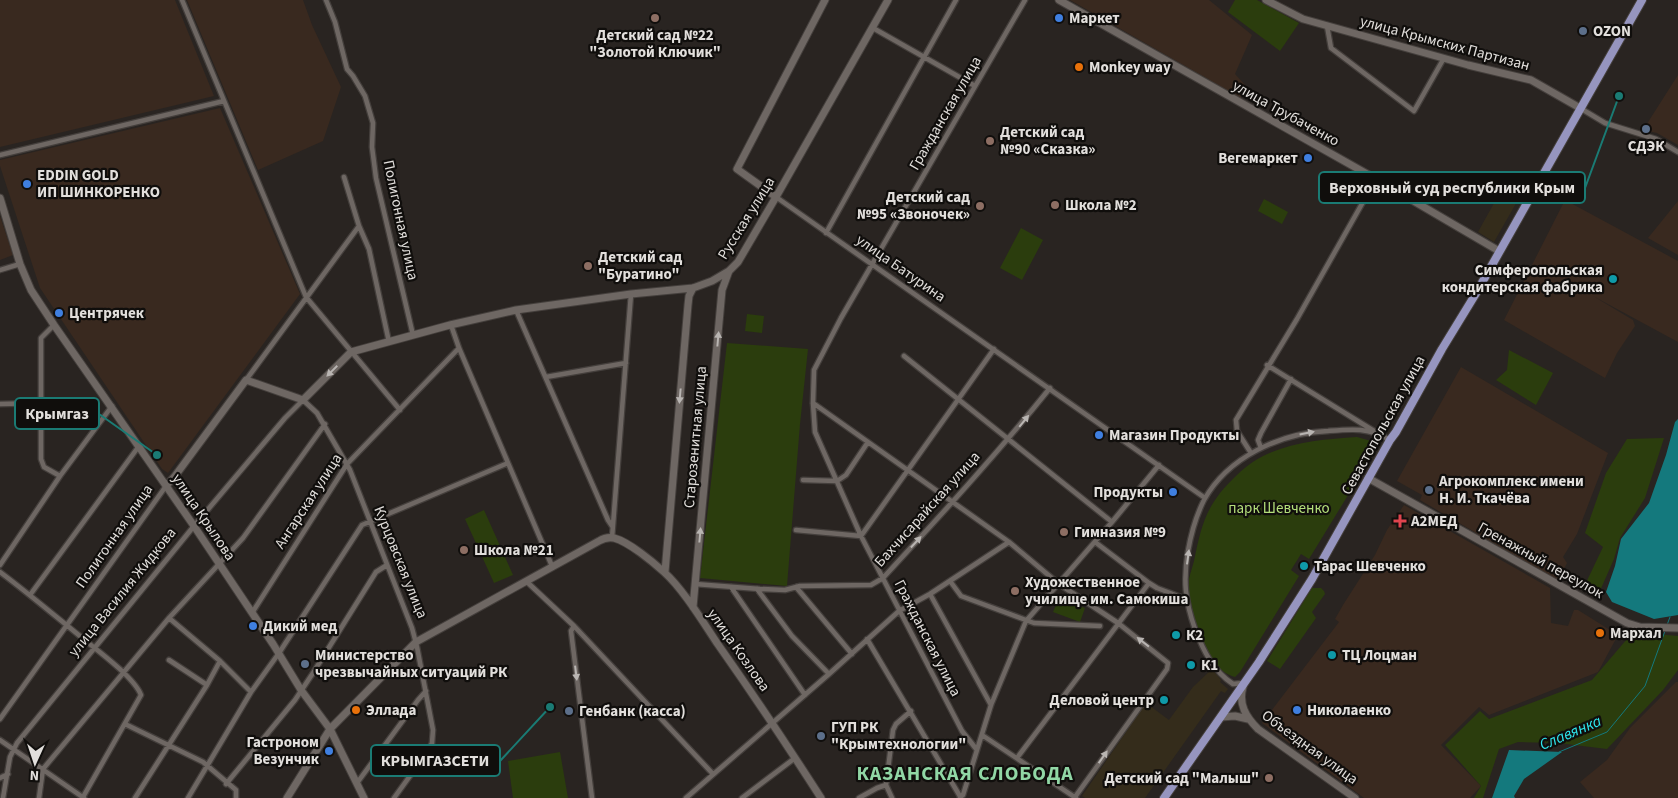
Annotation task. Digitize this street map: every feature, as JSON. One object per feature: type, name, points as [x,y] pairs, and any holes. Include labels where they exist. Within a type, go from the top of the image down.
[{"type":"main road","name":"улица Батурина","points":[[776,197],[737,168],[825,0]]},
{"type":"main road","name":"Русская улица","points":[[693,288],[712,281],[729,271],[738,262],[888,0]]},
{"type":"main road","name":"улица Трубаченко","points":[[1059,0],[1376,179],[1499,251]]},
{"type":"main road","name":"улица Крымских Партизан","points":[[1266,0],[1292,15],[1327,26],[1531,80],[1580,108]]},
{"type":"main road","name":"Севастопольская улица","points":[[1164,798],[1222,717],[1312,579],[1642,0]]},
{"type":"main road","name":"улица Крылова","points":[[0,198],[20,264],[31,290],[194,526],[279,653],[301,690],[330,729],[364,798]]},
{"type":"main road","name":"Старозенитная улица","points":[[692,607],[722,290],[729,271]]},
{"type":"main road","points":[[712,281],[720,284],[722,290]]},
{"type":"main road","points":[[389,342],[516,310],[631,294],[693,288]]},
{"type":"main road","points":[[664,572],[689,296],[693,288]]},
{"type":"main road","points":[[682,289],[687,291],[689,296]]},
{"type":"main road","name":"улица Василия Жидкова","points":[[303,400],[352,352],[389,342]]},
{"type":"main road","name":"Курцовская улица","points":[[246,380],[303,400]]},
{"type":"main road","name":"Полигонная улица","points":[[166,486],[246,380]]},
{"type":"main road","name":"Гренажный переулок","points":[[1368,478],[1626,623],[1651,628],[1678,628]]},
{"type":"main road","points":[[287,798],[330,729],[416,642],[552,566],[605,538],[612,538]]},
{"type":"main road","name":"улица Козлова","points":[[612,538],[628,545],[664,572],[677,587],[772,722],[821,798]]},
{"type":"main road","name":"Бахчисарайская улица","points":[[677,587],[686,589],[694,584]]},
{"type":"main road","name":"Объездная улица","points":[[1244,682],[1241,702],[1248,719],[1258,729],[1355,798]]},
{"type":"main road","name":"Объездная улица","points":[[1222,717],[1235,716],[1248,719]]},
{"type":"street","points":[[182,0],[306,297],[400,410]]},
{"type":"street","name":"Полигонная улица","points":[[326,0],[335,22],[347,69],[365,96],[373,123],[372,147],[376,178],[413,335]]},
{"type":"street","points":[[826,233],[956,0]]},
{"type":"street","name":"Гражданская улица","points":[[977,750],[962,731],[861,536],[815,432],[813,402],[814,370],[841,318],[1024,0]]},
{"type":"street","points":[[1327,26],[1331,48],[1414,111],[1444,58]]},
{"type":"street","points":[[872,28],[975,86]]},
{"type":"street","points":[[0,154],[224,101]]},
{"type":"street","points":[[1580,108],[1605,123],[1656,139],[1678,152]]},
{"type":"street","points":[[344,177],[369,248],[389,342]]},
{"type":"street","points":[[1251,453],[1237,431],[1236,420],[1297,319],[1376,179]]},
{"type":"street","name":"улица Батурина","points":[[776,197],[1206,498]]},
{"type":"street","name":"Полигонная улица","points":[[246,380],[360,226]]},
{"type":"street","points":[[0,270],[20,264]]},
{"type":"street","points":[[612,538],[631,294]]},
{"type":"street","points":[[516,310],[612,526]]},
{"type":"street","points":[[54,325],[41,338],[41,462],[44,467],[60,476]]},
{"type":"street","points":[[451,325],[459,348],[552,566]]},
{"type":"street","name":"Ангарская улица","points":[[252,613],[347,464],[459,348]]},
{"type":"street","points":[[796,530],[861,536],[994,349]]},
{"type":"street","points":[[904,356],[1112,522]]},
{"type":"street","points":[[546,377],[626,363]]},
{"type":"street","points":[[1268,365],[1390,440]]},
{"type":"street","points":[[1261,448],[1258,440],[1290,379]]},
{"type":"street","name":"Бахчисарайская улица","points":[[694,584],[785,590],[796,587],[871,585],[883,578],[953,502],[1050,388]]},
{"type":"street","name":"Курцовская улица","points":[[303,400],[318,413],[347,464],[416,642],[433,730],[432,744],[394,798]]},
{"type":"street","name":"улица Василия Жидкова","points":[[13,750],[93,648],[194,526],[285,418],[303,400]]},
{"type":"street","points":[[813,402],[1009,542],[1059,584],[1118,623],[1167,662],[1167,669],[1076,798],[982,735]]},
{"type":"street","points":[[0,404],[42,403]]},
{"type":"street","points":[[0,565],[60,476],[104,414],[112,406]]},
{"type":"street","points":[[39,798],[43,769],[169,618],[243,538],[324,424]]},
{"type":"street","points":[[1244,682],[1232,684],[1215,668],[1200,642],[1186,598],[1186,569],[1190,544],[1200,508],[1206,498],[1233,467],[1261,448],[1284,439],[1311,432],[1360,430],[1378,433]]},
{"type":"street","points":[[802,480],[837,482],[846,476],[868,442]]},
{"type":"street","points":[[30,595],[139,446]]},
{"type":"street","points":[[188,798],[251,692],[279,653],[362,525],[508,463]]},
{"type":"street","points":[[867,639],[961,797],[991,705],[1026,621],[1096,542],[1159,465]]},
{"type":"street","name":"Полигонная улица","points":[[0,719],[166,486]]},
{"type":"street","points":[[686,798],[852,654],[899,610],[930,594],[1009,542]]},
{"type":"street","points":[[1096,542],[1157,588],[1186,598]]},
{"type":"street","points":[[226,784],[301,690],[376,572],[387,564]]},
{"type":"street","points":[[0,572],[124,673],[139,689],[141,695],[83,798],[0,740]]},
{"type":"street","points":[[525,581],[574,626],[713,774]]},
{"type":"street","points":[[950,581],[961,596],[1026,621],[1100,626]]},
{"type":"street","points":[[1018,758],[1149,583]]},
{"type":"street","points":[[731,587],[805,695]]},
{"type":"street","points":[[796,587],[852,654]]},
{"type":"street","points":[[757,589],[792,636],[829,674]]},
{"type":"street","points":[[930,594],[991,705]]},
{"type":"street","points":[[169,618],[220,661],[251,692]]},
{"type":"street","points":[[574,626],[571,631],[592,798]]},
{"type":"street","points":[[169,660],[207,685]]},
{"type":"street","points":[[135,798],[207,685],[220,661]]},
{"type":"street","points":[[357,783],[426,691]]},
{"type":"street","points":[[892,798],[886,785],[894,727],[911,711]]},
{"type":"street","points":[[125,724],[203,762],[226,784],[236,790],[236,798]]},
{"type":"street","points":[[3,798],[10,757],[13,750]]},
{"type":"street","points":[[742,798],[795,758]]},
{"type":"street","points":[[0,778],[8,774]]},
{"type":"street","points":[[859,798],[886,785]]},
{"type":"shaded area","points":[[0,0],[175,0],[214,96],[0,147]]},
{"type":"shaded area","points":[[187,0],[303,0],[312,25],[341,87],[323,141],[258,170]]},
{"type":"shaded area","points":[[1070,0],[1209,0],[1252,35],[1235,74],[1247,87],[1241,98]]},
{"type":"shaded area","points":[[1678,75],[1678,145],[1657,133],[1643,130]]},
{"type":"shaded area","points":[[220,108],[300,294],[168,473],[162,469],[40,288],[0,166],[0,160]]},
{"type":"shaded area","points":[[1509,176],[1526,186],[1494,242],[1478,232]]},
{"type":"shaded area","points":[[1565,200],[1678,261],[1678,342],[1593,296],[1633,320],[1635,326],[1617,353],[1605,378],[1504,320]]},
{"type":"shaded area","points":[[1678,201],[1678,255],[1648,238]]},
{"type":"shaded area","points":[[0,216],[13,255],[0,260]]},
{"type":"shaded area","points":[[1461,367],[1608,453],[1577,534],[1563,557],[1567,563],[1558,581],[1420,500],[1422,495],[1397,481]]},
{"type":"shaded area","points":[[1404,505],[1550,588],[1551,623],[1568,626],[1574,610],[1578,610],[1618,635],[1598,672],[1489,715],[1479,707],[1441,745],[1481,786],[1470,798],[1364,798],[1262,723],[1339,622],[1335,619],[1375,555],[1387,530]]},
{"type":"shaded area","points":[[1212,669],[1221,680],[1220,682],[1228,689],[1225,693],[1221,691],[1145,798],[1085,798],[1082,796],[1146,703],[1169,720],[1193,687]]},
{"type":"shaded area","points":[[1678,682],[1678,798],[1594,798],[1580,782],[1607,760],[1630,728]]},
{"type":"green space","points":[[1235,0],[1257,0],[1299,23],[1280,51],[1228,12]]},
{"type":"green space","points":[[1264,199],[1288,212],[1282,224],[1258,211]]},
{"type":"green space","points":[[1021,228],[1043,240],[1022,280],[1000,268]]},
{"type":"green space","points":[[747,314],[764,316],[762,333],[745,331]]},
{"type":"green space","points":[[727,343],[808,349],[787,586],[700,578]]},
{"type":"green space","points":[[1509,350],[1553,373],[1536,405],[1496,380],[1507,370]]},
{"type":"green space","name":"парк Шевченко","points":[[1357,437],[1371,441],[1375,451],[1309,559],[1301,554],[1291,570],[1299,576],[1240,672],[1235,677],[1229,675],[1216,665],[1210,656],[1199,633],[1188,594],[1189,581],[1200,535],[1212,504],[1237,475],[1263,456],[1293,445]]},
{"type":"green space","points":[[1664,438],[1645,498],[1620,538],[1614,559],[1599,593],[1583,589],[1603,547],[1585,533],[1606,473],[1627,439]]},
{"type":"green space","points":[[484,510],[513,575],[494,583],[465,519]]},
{"type":"green space","points":[[1312,588],[1321,588],[1325,594],[1312,612],[1316,618],[1280,669],[1267,661]]},
{"type":"green space","points":[[1059,598],[1085,608],[1080,622],[1053,612]]},
{"type":"green space","points":[[1633,632],[1678,636],[1678,670],[1663,690],[1607,749],[1558,743],[1518,742],[1499,749],[1483,798],[1474,798],[1481,786],[1445,745],[1480,711],[1489,719],[1592,680]]},
{"type":"green space","points":[[560,752],[568,798],[513,798],[508,761]]},
{"type":"water","points":[[1678,419],[1678,615],[1654,619],[1612,602],[1606,592],[1615,566],[1621,539],[1649,503],[1666,455],[1675,422]]},
{"type":"water","points":[[1509,750],[1562,752],[1524,779],[1514,796],[1515,798],[1492,798]]},
{"type":"waterway","name":"Славянка","points":[[1667,625],[1670,617]]},
{"type":"waterway","name":"Славянка","points":[[1559,752],[1607,732],[1645,686],[1665,631]]},
{"type":"place","name":"Детский сад №22 \"Золотой Ключик\"","points":[[655,18]]},
{"type":"place","name":"Маркет","points":[[1059,18]]},
{"type":"place","name":"OZON","points":[[1583,31]]},
{"type":"place","name":"Monkey way","points":[[1079,67]]},
{"type":"place","name":"Верховный суд республики Крым","points":[[1619,96]]},
{"type":"place","name":"СДЭК","points":[[1646,129]]},
{"type":"place","name":"Детский сад №90 «Сказка»","points":[[990,141]]},
{"type":"place","name":"Вегемаркет","points":[[1308,158]]},
{"type":"place","name":"EDDIN GOLD ИП ШИНКОРЕНКО","points":[[27,184]]},
{"type":"place","name":"Школа №2","points":[[1055,205]]},
{"type":"place","name":"Детский сад №95 «Звоночек»","points":[[980,206]]},
{"type":"place","name":"Детский сад \"Буратино\"","points":[[588,266]]},
{"type":"place","name":"Симферопольская кондитерская фабрика","points":[[1613,279]]},
{"type":"place","name":"Центрячек","points":[[59,313]]},
{"type":"place","name":"Магазин Продукты","points":[[1099,435]]},
{"type":"place","name":"Крымгаз","points":[[157,455]]},
{"type":"place","name":"Агрокомплекс имени Н. И. Ткачёва","points":[[1429,490]]},
{"type":"place","name":"Продукты","points":[[1173,492]]},
{"type":"place","name":"А2МЕД","points":[[1400,521]]},
{"type":"place","name":"Гимназия №9","points":[[1064,532]]},
{"type":"place","name":"Школа №21","points":[[464,550]]},
{"type":"place","name":"Тарас Шевченко","points":[[1304,566]]},
{"type":"place","name":"Художественное училище им. Самокиша","points":[[1015,591]]},
{"type":"place","name":"Дикий мед","points":[[253,626]]},
{"type":"place","name":"Мархал","points":[[1600,633]]},
{"type":"place","name":"К2","points":[[1176,635]]},
{"type":"place","name":"ТЦ Лоцман","points":[[1332,655]]},
{"type":"place","name":"Министерство чрезвычайных ситуаций РК","points":[[305,664]]},
{"type":"place","name":"К1","points":[[1191,665]]},
{"type":"place","name":"Деловой центр","points":[[1164,700]]},
{"type":"place","name":"КРЫМГАЗСЕТИ","points":[[550,707]]},
{"type":"place","name":"Эллада","points":[[356,710]]},
{"type":"place","name":"Николаенко","points":[[1297,710]]},
{"type":"place","name":"Генбанк (касса)","points":[[569,711]]},
{"type":"place","name":"ГУП РК \"Крымтехнологии\"","points":[[821,736]]},
{"type":"place","name":"Гастроном Везунчик","points":[[329,751]]},
{"type":"place","name":"Детский сад \"Малыш\"","points":[[1269,778]]},
{"type":"district","name":"КАЗАНСКАЯ СЛОБОДА","points":[[965,773]]}]
